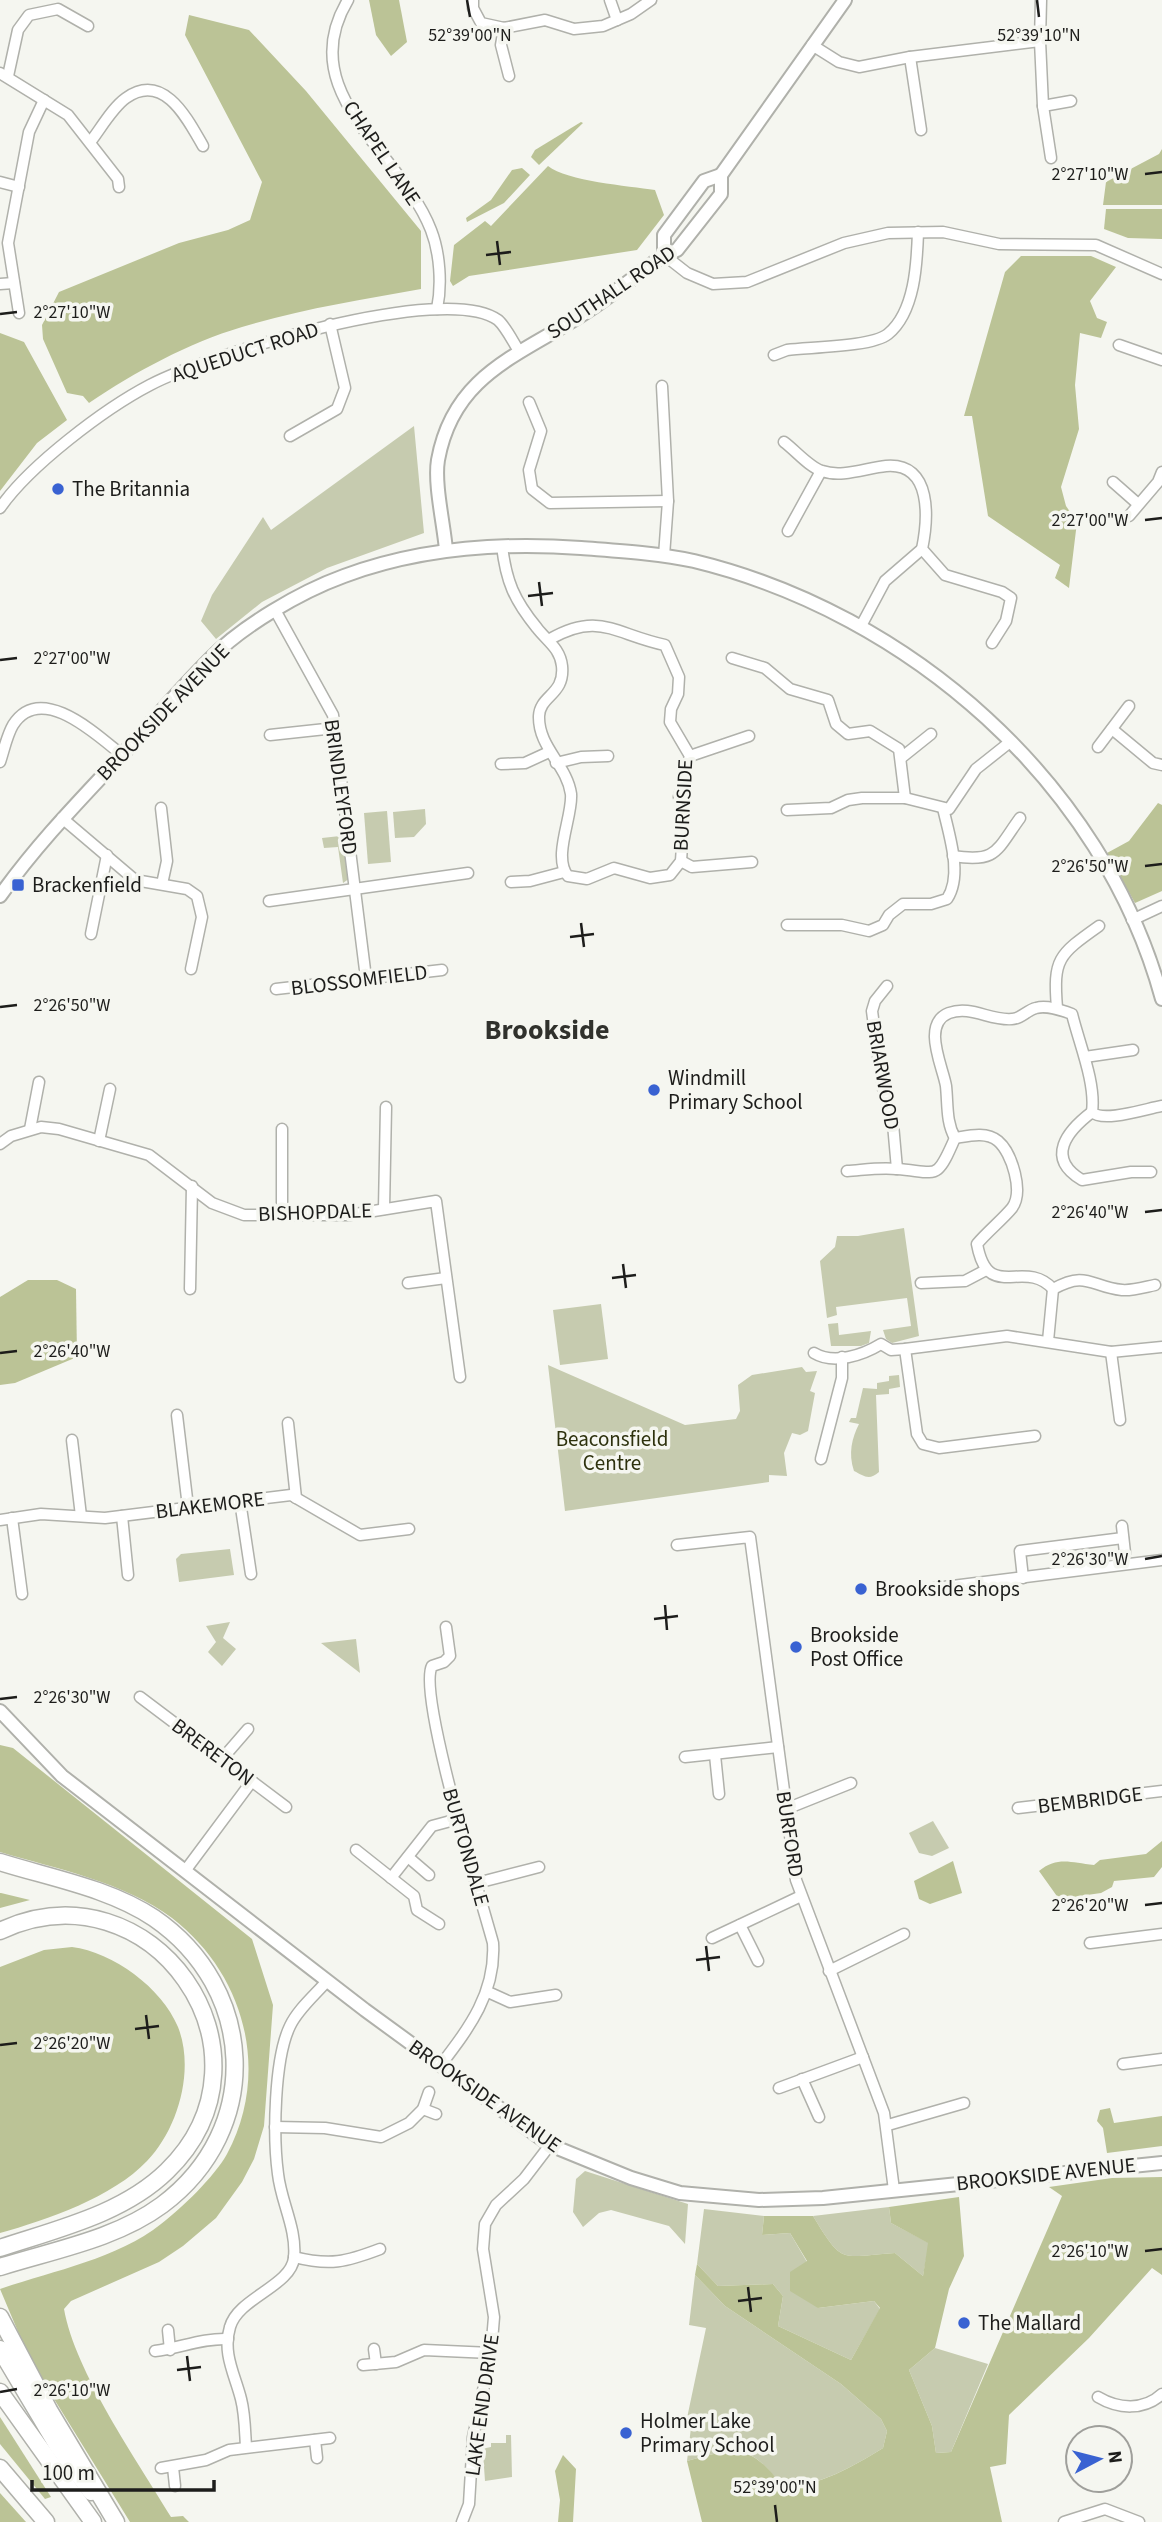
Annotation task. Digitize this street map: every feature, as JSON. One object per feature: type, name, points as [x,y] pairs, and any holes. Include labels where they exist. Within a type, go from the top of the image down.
[{"type":"main road","points":[[0,1862],[121,1901],[177,1935],[214,1981],[234,2039],[235,2076],[229,2109],[219,2139],[183,2187],[136,2221],[101,2236],[7,2265]]},
{"type":"main road","points":[[0,1931],[12,1925],[58,1917],[100,1920],[135,1933],[165,1954],[188,1979],[205,2016],[212,2050],[213,2085],[203,2120],[186,2150],[166,2172],[138,2194],[96,2215],[4,2247]]},
{"type":"main road","points":[[0,2317],[49,2410],[102,2494],[112,2516]]},
{"type":"main road","points":[[0,2349],[57,2445],[112,2516]]},
{"type":"main road","points":[[0,2392],[93,2522]]},
{"type":"main road","points":[[0,2468],[46,2522]]},
{"type":"street","name":"CHAPEL LANE","points":[[348,0],[335,22],[332,45],[335,78],[349,108],[431,230],[439,264],[437,309]]},
{"type":"street","points":[[473,0],[473,8],[481,23],[504,27],[545,20],[574,29],[603,26],[651,0]]},
{"type":"street","points":[[610,0],[617,20]]},
{"type":"street","name":"SOUTHALL ROAD","points":[[446,550],[438,463],[447,424],[468,390],[519,351],[590,310],[664,255],[677,250],[721,194],[721,175],[845,0]]},
{"type":"street","points":[[1041,0],[1043,106],[1051,158]]},
{"type":"street","points":[[88,26],[58,9],[29,15],[18,30],[4,75],[68,115],[91,141],[118,179],[120,187]]},
{"type":"street","points":[[504,27],[501,45],[509,76]]},
{"type":"street","points":[[812,45],[839,62],[859,67],[910,57],[1040,41]]},
{"type":"street","points":[[910,57],[921,130]]},
{"type":"street","points":[[91,141],[127,97],[146,92],[168,95],[184,113],[203,146]]},
{"type":"street","points":[[19,313],[8,243],[29,132],[44,100]]},
{"type":"street","points":[[1043,106],[1071,101]]},
{"type":"street","points":[[721,175],[704,181],[664,235],[664,255],[687,273],[713,284],[747,282],[844,243],[887,233],[918,232],[943,232],[999,244],[1096,245],[1162,274]]},
{"type":"street","points":[[0,182],[19,187]]},
{"type":"street","points":[[774,355],[787,350],[869,341],[888,334],[906,308],[917,262],[918,232]]},
{"type":"street","points":[[0,284],[14,283]]},
{"type":"street","name":"AQUEDUCT ROAD","points":[[0,509],[13,489],[89,425],[150,385],[190,368],[330,324],[437,309],[480,313],[498,321],[519,351]]},
{"type":"street","points":[[290,436],[337,409],[345,388],[330,324]]},
{"type":"street","points":[[1119,345],[1162,360]]},
{"type":"street","points":[[662,386],[668,501],[664,556]]},
{"type":"street","points":[[529,402],[541,430],[529,470],[532,489],[550,503],[668,501]]},
{"type":"street","points":[[784,442],[821,471],[844,473],[889,466],[901,468],[916,477],[925,494],[929,513],[922,549],[885,581],[861,626]]},
{"type":"street","points":[[788,531],[821,471]]},
{"type":"street","points":[[1129,516],[1158,482],[1162,472]]},
{"type":"street","points":[[1113,482],[1138,504]]},
{"type":"street","points":[[502,546],[506,580],[537,629],[550,639],[560,654],[563,668],[561,684],[541,705],[539,715],[541,732],[549,752],[568,782],[571,794],[571,810],[565,824],[565,872]]},
{"type":"street","name":"BROOKSIDE AVENUE","points":[[0,896],[62,818],[212,656],[275,610],[343,576],[446,550],[557,546],[664,556],[717,567],[790,593],[861,626],[931,671],[984,714],[1079,825],[1110,876],[1132,920],[1162,999]]},
{"type":"street","points":[[922,549],[945,575],[1002,592],[1011,598],[1006,621],[992,643]]},
{"type":"street","name":"BRINDLEYFORD","points":[[275,610],[323,692],[333,715],[366,978]]},
{"type":"street","name":"BURNSIDE","points":[[511,882],[530,881],[565,872],[568,876],[587,879],[614,868],[650,878],[670,875],[681,861],[684,815],[680,797],[690,756],[670,722],[679,677],[665,645],[589,624],[569,629],[550,639]]},
{"type":"street","points":[[732,658],[765,668],[790,689],[828,701],[836,724],[848,734],[870,731],[899,749],[905,798]]},
{"type":"street","points":[[1098,747],[1129,706]]},
{"type":"street","points":[[0,762],[13,724],[33,711],[49,709],[67,713],[122,755]]},
{"type":"street","points":[[270,735],[335,728]]},
{"type":"street","points":[[1112,729],[1153,762],[1162,765]]},
{"type":"street","points":[[901,758],[931,734]]},
{"type":"street","points":[[690,756],[749,736]]},
{"type":"street","points":[[787,810],[831,808],[848,800],[905,798],[949,809],[976,769],[1010,742]]},
{"type":"street","points":[[500,764],[525,763],[549,752]]},
{"type":"street","points":[[556,762],[581,757],[608,756]]},
{"type":"street","points":[[161,808],[167,861],[162,884]]},
{"type":"street","points":[[787,925],[842,925],[869,931],[883,925],[889,915],[903,904],[940,903],[947,900],[954,885],[953,856],[943,808]]},
{"type":"street","points":[[62,818],[135,880],[187,889],[197,896],[202,917],[191,969]]},
{"type":"street","points":[[953,856],[982,859],[993,855],[1020,818]]},
{"type":"street","points":[[91,934],[107,855]]},
{"type":"street","points":[[681,861],[692,867],[752,862]]},
{"type":"street","points":[[269,901],[468,873]]},
{"type":"street","points":[[1132,920],[1162,906]]},
{"type":"street","points":[[1058,1009],[1054,973],[1061,959],[1099,926]]},
{"type":"street","name":"BLOSSOMFIELD","points":[[276,989],[442,970]]},
{"type":"street","name":"BRIARWOOD","points":[[887,986],[875,1001],[872,1011],[897,1168]]},
{"type":"street","points":[[955,1138],[948,1126],[944,1076],[935,1049],[937,1024],[947,1014],[968,1010],[1002,1019],[1016,1019],[1037,1007],[1058,1009],[1072,1014],[1085,1057],[1094,1102],[1092,1112],[1070,1129],[1064,1140],[1064,1160],[1069,1172],[1082,1180],[1131,1172],[1151,1172]]},
{"type":"street","points":[[1085,1057],[1133,1050]]},
{"type":"street","points":[[30,1129],[39,1082]]},
{"type":"street","points":[[99,1141],[110,1089]]},
{"type":"street","points":[[1092,1112],[1107,1119],[1129,1111],[1162,1106]]},
{"type":"street","points":[[384,1209],[386,1107]]},
{"type":"street","name":"BISHOPDALE","points":[[0,1144],[11,1136],[30,1129],[59,1129],[149,1155],[212,1203],[244,1214],[348,1215],[436,1201],[460,1377]]},
{"type":"street","points":[[282,1129],[282,1214]]},
{"type":"street","points":[[955,1138],[981,1134],[997,1140],[1007,1154],[1017,1196],[1013,1207],[977,1244],[980,1262],[986,1270],[1002,1279],[1025,1276],[1044,1278],[1053,1289],[1048,1340]]},
{"type":"street","points":[[847,1171],[897,1168],[924,1174],[937,1171],[955,1138]]},
{"type":"street","points":[[190,1289],[192,1186]]},
{"type":"street","points":[[921,1283],[965,1281],[986,1270]]},
{"type":"street","points":[[408,1283],[446,1278]]},
{"type":"street","points":[[1053,1289],[1074,1279],[1088,1279],[1122,1290],[1155,1285]]},
{"type":"street","points":[[814,1353],[829,1359],[881,1344],[891,1350],[996,1336],[1048,1340],[1111,1352],[1162,1347]]},
{"type":"street","points":[[905,1349],[917,1434],[923,1444],[939,1448],[1035,1436]]},
{"type":"street","points":[[1111,1352],[1120,1420]]},
{"type":"street","points":[[821,1459],[842,1378],[842,1357]]},
{"type":"street","points":[[177,1415],[187,1507]]},
{"type":"street","points":[[288,1423],[296,1498]]},
{"type":"street","points":[[72,1440],[81,1516]]},
{"type":"street","name":"BLAKEMORE","points":[[0,1520],[41,1514],[122,1516],[291,1495],[360,1535],[409,1529]]},
{"type":"street","points":[[240,1501],[251,1574]]},
{"type":"street","points":[[122,1516],[128,1575]]},
{"type":"street","points":[[12,1518],[22,1594]]},
{"type":"street","points":[[1122,1526],[1125,1553]]},
{"type":"street","name":"BURFORD","points":[[677,1545],[750,1537],[793,1867],[801,1896],[888,2125],[894,2190]]},
{"type":"street","points":[[1023,1578],[1020,1551],[1123,1538]]},
{"type":"street","points":[[920,1590],[1161,1561]]},
{"type":"street","name":"BURTONDALE","points":[[440,2066],[469,2027],[488,1992],[494,1968],[493,1943],[457,1819],[439,1740],[429,1671],[432,1666],[444,1662],[450,1656],[446,1627]]},
{"type":"street","name":"BRERETON","points":[[140,1697],[286,1807]]},
{"type":"street","name":"BROOKSIDE AVENUE","points":[[0,1710],[62,1776],[440,2066],[550,2145],[631,2178],[696,2196],[759,2200],[823,2198],[1162,2162]]},
{"type":"street","points":[[222,1759],[248,1728]]},
{"type":"street","points":[[685,1757],[778,1747]]},
{"type":"street","points":[[715,1755],[719,1794]]},
{"type":"street","points":[[185,1871],[252,1781]]},
{"type":"street","points":[[786,1809],[851,1783]]},
{"type":"street","name":"BEMBRIDGE","points":[[1018,1808],[1162,1791]]},
{"type":"street","points":[[391,1878],[432,1826],[457,1819]]},
{"type":"street","points":[[356,1850],[414,1896],[417,1910],[439,1924]]},
{"type":"street","points":[[408,1857],[429,1875]]},
{"type":"street","points":[[477,1883],[539,1867]]},
{"type":"street","points":[[712,1938],[801,1896]]},
{"type":"street","points":[[740,1925],[758,1961]]},
{"type":"street","points":[[829,1971],[904,1934]]},
{"type":"street","points":[[1090,1943],[1162,1934]]},
{"type":"street","points":[[246,2447],[242,2401],[231,2368],[228,2339],[230,2324],[240,2310],[286,2274],[294,2257],[294,2245],[278,2175],[275,2127],[282,2045],[291,2024],[327,1981]]},
{"type":"street","points":[[488,1992],[510,2001],[556,1995]]},
{"type":"street","points":[[779,2088],[863,2057]]},
{"type":"street","points":[[1123,2064],[1162,2059]]},
{"type":"street","points":[[802,2079],[818,2117]]},
{"type":"street","points":[[275,2127],[325,2127],[381,2137],[402,2128],[423,2109],[429,2092]]},
{"type":"street","points":[[888,2125],[964,2102]]},
{"type":"street","points":[[423,2109],[436,2114]]},
{"type":"street","name":"LAKE END DRIVE","points":[[462,2522],[469,2504],[473,2437],[491,2353],[494,2317],[482,2249],[485,2224],[496,2205],[524,2179],[550,2145]]},
{"type":"street","points":[[294,2257],[318,2263],[344,2262],[380,2249]]},
{"type":"street","points":[[168,2330],[170,2350]]},
{"type":"street","points":[[155,2351],[184,2348],[207,2338],[228,2339]]},
{"type":"street","points":[[374,2349],[376,2364]]},
{"type":"street","points":[[363,2365],[396,2362],[424,2350],[491,2353]]},
{"type":"street","points":[[1098,2397],[1113,2406],[1129,2407],[1154,2402],[1162,2394]]},
{"type":"street","points":[[161,2468],[206,2460],[229,2449],[330,2438]]},
{"type":"street","points":[[315,2440],[317,2458]]},
{"type":"street","points":[[173,2467],[175,2486]]},
{"type":"street","points":[[1064,2522],[1105,2509],[1139,2522]]},
{"type":"green space","points":[[369,0],[399,0],[407,42],[391,56],[376,35]]},
{"type":"green space","points":[[189,15],[249,30],[306,91],[421,231],[421,289],[309,310],[222,334],[162,359],[89,403],[83,396],[67,393],[43,339],[42,325],[59,292],[179,243],[228,230],[250,220],[262,182],[185,35]]},
{"type":"green space","points":[[583,123],[539,165],[531,157],[535,150]]},
{"type":"green space","points":[[1162,149],[1162,205],[1103,205],[1106,182],[1159,154]]},
{"type":"green space","points":[[548,166],[569,176],[655,190],[664,215],[637,250],[469,276],[453,286],[450,281],[454,245],[485,221],[491,226]]},
{"type":"green space","points":[[522,168],[530,175],[504,203],[467,222],[466,218],[491,200],[512,170]]},
{"type":"green space","points":[[1106,209],[1162,209],[1162,239],[1128,238],[1104,229]]},
{"type":"green space","points":[[1021,256],[1091,256],[1116,267],[1090,301],[1097,318],[1107,322],[1101,338],[1080,333],[1075,385],[1079,429],[1061,487],[1066,506],[1077,522],[1069,588],[1055,578],[1060,565],[988,516],[972,416],[964,416],[1005,272]]},
{"type":"green space","points":[[0,333],[24,342],[67,420],[37,443],[0,491]]},
{"type":"green space","points":[[414,426],[424,533],[327,568],[262,602],[216,639],[201,621],[212,595],[263,517],[271,530]]},
{"type":"green space","points":[[1158,803],[1162,805],[1162,891],[1135,903],[1107,853],[1129,841]]},
{"type":"green space","points":[[425,809],[426,824],[414,837],[395,838],[393,812]]},
{"type":"green space","points":[[387,811],[391,862],[368,864],[364,813]]},
{"type":"green space","points":[[349,835],[353,876],[343,883],[338,847],[324,848],[322,838]]},
{"type":"green space","points":[[904,1228],[919,1336],[892,1343],[886,1339],[883,1330],[911,1326],[907,1298],[836,1307],[837,1315],[827,1318],[820,1261],[835,1247],[837,1236],[858,1236]]},
{"type":"green space","points":[[28,1280],[57,1280],[76,1289],[77,1357],[15,1383],[0,1385],[0,1297]]},
{"type":"green space","points":[[601,1304],[608,1359],[560,1365],[553,1310]]},
{"type":"green space","points":[[838,1323],[839,1335],[871,1331],[869,1343],[861,1346],[831,1346],[828,1324]]},
{"type":"green space","name":"Beaconsfield Centre","points":[[548,1365],[685,1425],[736,1419],[740,1411],[738,1385],[752,1375],[802,1367],[806,1372],[817,1371],[810,1391],[815,1393],[808,1431],[800,1435],[792,1433],[784,1453],[787,1476],[769,1475],[769,1482],[565,1511]]},
{"type":"green space","points":[[899,1375],[900,1387],[889,1389],[889,1394],[876,1395],[879,1472],[869,1477],[864,1476],[854,1471],[851,1458],[853,1440],[859,1424],[849,1422],[851,1418],[856,1418],[863,1388],[877,1389],[877,1383],[889,1381],[889,1376]]},
{"type":"green space","points":[[230,1549],[234,1575],[179,1582],[176,1559],[181,1554]]},
{"type":"green space","points":[[230,1622],[223,1638],[236,1649],[222,1666],[208,1652],[216,1642],[206,1626]]},
{"type":"green space","points":[[356,1639],[360,1673],[321,1643]]},
{"type":"green space","points":[[0,1745],[13,1748],[252,1939],[273,2005],[264,2126],[254,2159],[242,2182],[216,2218],[183,2246],[159,2262],[71,2301],[64,2309],[70,2334],[81,2360],[109,2415],[171,2517],[183,2516],[189,2522],[130,2522],[30,2360],[0,2289],[84,2263],[125,2246],[161,2224],[206,2182],[222,2163],[240,2123],[247,2090],[248,2058],[243,2026],[233,1996],[218,1967],[197,1941],[172,1918],[112,1886],[0,1852]]},
{"type":"green space","points":[[933,1821],[949,1848],[932,1856],[919,1853],[909,1833]]},
{"type":"green space","points":[[1162,1841],[1162,1867],[1154,1877],[1114,1881],[1112,1887],[1101,1893],[1059,1899],[1039,1871],[1052,1863],[1094,1865],[1100,1860],[1146,1854]]},
{"type":"green space","points":[[953,1861],[962,1893],[930,1904],[919,1899],[914,1881]]},
{"type":"green space","points":[[1,1893],[30,1900],[0,1908]]},
{"type":"green space","points":[[72,1947],[104,1956],[134,1974],[171,2013],[183,2044],[185,2062],[180,2098],[175,2116],[158,2148],[133,2174],[78,2206],[0,2233],[0,1967],[44,1950]]},
{"type":"green space","points":[[1110,2108],[1114,2123],[1162,2116],[1162,2146],[1107,2153],[1103,2128],[1097,2121],[1100,2110]]},
{"type":"green space","points":[[585,2171],[688,2204],[685,2244],[669,2226],[611,2210],[599,2213],[583,2227],[573,2212],[576,2179]]},
{"type":"green space","points":[[1162,2177],[1162,2275],[1152,2268],[1089,2338],[1009,2415],[1006,2464],[990,2467],[1002,2522],[702,2522],[687,2461],[719,2453],[743,2452],[763,2464],[784,2489],[823,2479],[860,2462],[883,2448],[887,2431],[881,2419],[841,2384],[725,2306],[695,2275],[697,2264],[718,2286],[773,2284],[783,2296],[778,2326],[851,2360],[880,2308],[874,2301],[818,2308],[790,2291],[790,2272],[807,2261],[790,2233],[762,2235],[764,2216],[813,2216],[831,2243],[844,2254],[863,2256],[895,2253],[923,2276],[928,2243],[891,2223],[889,2207],[959,2197],[964,2256],[949,2289],[935,2348],[909,2370],[932,2426],[936,2453],[951,2452],[1062,2196],[1049,2187],[1112,2178]]},
{"type":"green space","points":[[889,2207],[891,2223],[929,2243],[923,2276],[895,2253],[863,2256],[844,2254],[831,2243],[813,2216]]},
{"type":"green space","points":[[704,2209],[764,2216],[762,2235],[790,2233],[807,2262],[818,2308],[874,2301],[880,2309],[851,2360],[778,2326],[783,2296],[773,2284],[718,2286],[697,2264]]},
{"type":"green space","points":[[695,2275],[725,2306],[841,2384],[881,2419],[887,2431],[883,2448],[835,2474],[810,2484],[783,2489],[762,2463],[742,2452],[719,2453],[687,2461],[692,2419],[687,2418],[706,2328],[689,2325]]},
{"type":"green space","points":[[935,2348],[988,2364],[951,2452],[936,2453],[932,2426],[909,2370]]},
{"type":"green space","points":[[0,2417],[51,2497],[45,2499],[0,2444]]},
{"type":"green space","points":[[481,2425],[485,2425],[486,2448],[491,2447],[491,2443],[506,2443],[506,2435],[511,2435],[512,2477],[485,2481]]},
{"type":"green space","points":[[563,2455],[576,2469],[573,2522],[558,2522],[560,2500],[555,2471]]},
{"type":"green space","points":[[0,2493],[26,2522],[0,2522]]},
{"type":"place","name":"The Britannia","points":[[58,489]]},
{"type":"place","name":"Brackenfield","points":[[18,885]]},
{"type":"place","name":"Windmill Primary School","points":[[654,1090]]},
{"type":"place","name":"Brookside shops","points":[[861,1589]]},
{"type":"place","name":"Brookside Post Office","points":[[796,1647]]},
{"type":"place","name":"The Mallard","points":[[964,2323]]},
{"type":"place","name":"Holmer Lake Primary School","points":[[626,2433]]},
{"type":"district","name":"Brookside","points":[[547,1029]]}]
